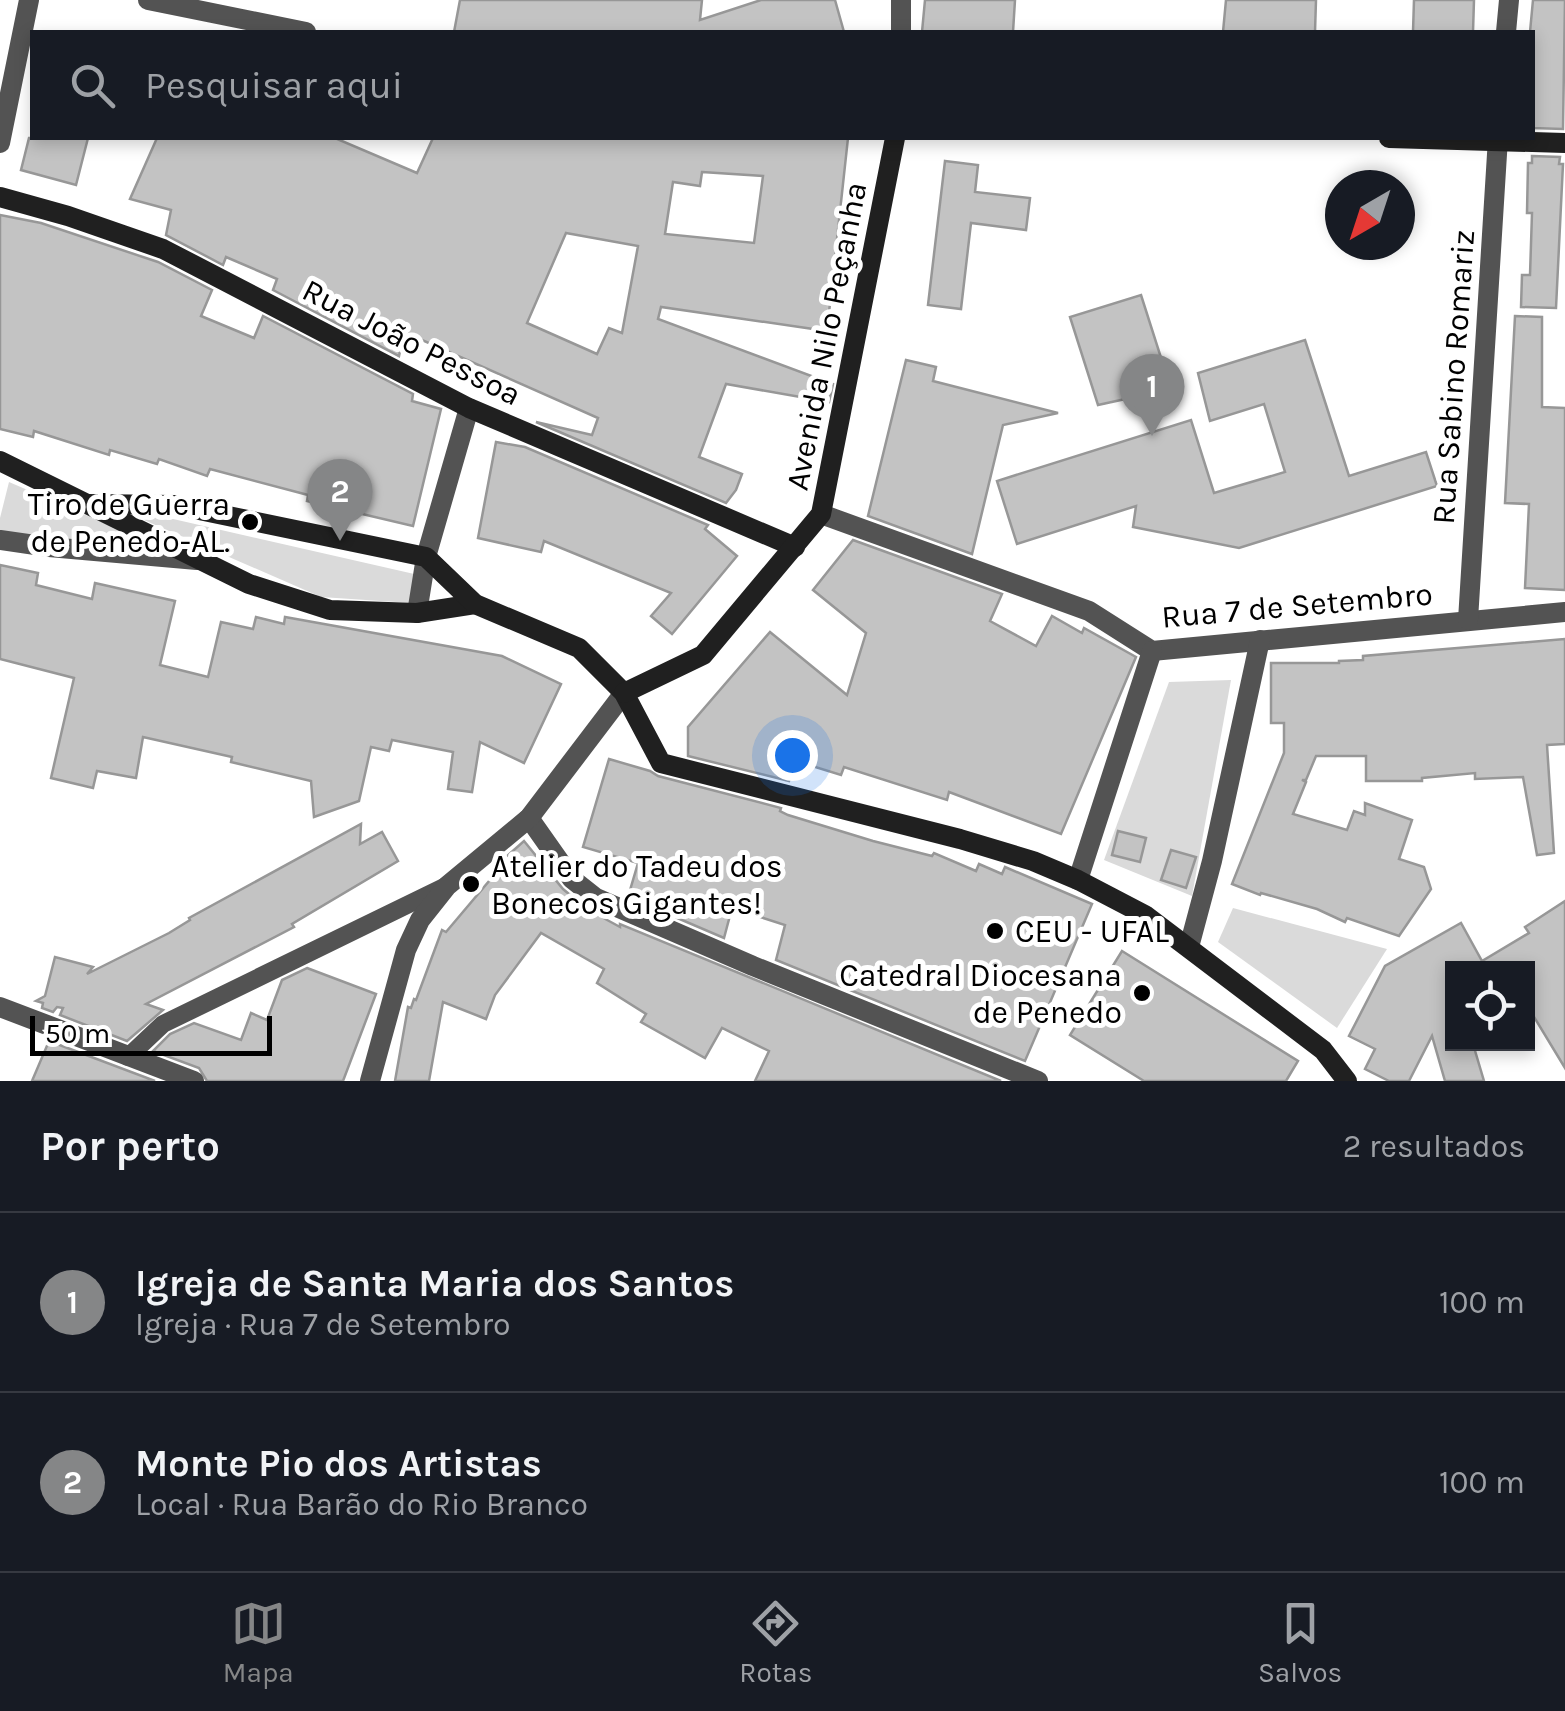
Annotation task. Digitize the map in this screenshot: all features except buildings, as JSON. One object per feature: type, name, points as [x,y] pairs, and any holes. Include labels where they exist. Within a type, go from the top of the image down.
[{"type":"main road","name":"Avenida Nilo Peçanha","points":[[624,693],[703,656],[821,514],[895,140]]},
{"type":"main road","points":[[1498,140],[1565,143]]},
{"type":"main road","name":"Rua João Pessoa","points":[[0,197],[162,249],[469,408],[795,547]]},
{"type":"main road","points":[[0,461],[250,584],[330,610],[416,613],[475,604]]},
{"type":"main road","points":[[87,504],[176,505],[426,556],[475,604],[579,648],[624,693],[661,763],[960,839],[1033,861],[1078,880],[1145,915],[1189,947],[1323,1050],[1347,1081]]},
{"type":"street","points":[[0,143],[29,0]]},
{"type":"street","points":[[148,0],[297,30]]},
{"type":"street","points":[[254,21],[261,0]]},
{"type":"street","points":[[901,0],[901,30]]},
{"type":"street","points":[[1506,30],[1509,0]]},
{"type":"street","name":"Rua Sabino Romariz","points":[[1468,620],[1498,140]]},
{"type":"street","points":[[416,613],[426,556],[469,408]]},
{"type":"street","name":"Rua 7 de Setembro","points":[[821,514],[1088,611],[1152,651],[1565,612]]},
{"type":"street","points":[[0,540],[200,560]]},
{"type":"street","points":[[1189,947],[1212,861],[1260,640]]},
{"type":"street","points":[[1078,880],[1152,651]]},
{"type":"street","points":[[370,1081],[406,950],[420,920],[447,886],[529,818],[624,693]]},
{"type":"street","points":[[529,818],[572,879],[596,898],[1038,1081]]},
{"type":"street","points":[[0,1007],[194,1081]]},
{"type":"lane","points":[[128,1057],[163,1024],[447,886]]},
{"type":"shaded area","points":[[9,482],[137,537],[139,548],[0,535]]},
{"type":"shaded area","points":[[147,513],[423,576],[411,603],[321,597],[144,520]]},
{"type":"shaded area","points":[[1231,680],[1192,896],[1104,860],[1169,682]]},
{"type":"shaded area","points":[[1233,908],[1387,949],[1337,1028],[1218,942]]},
{"type":"place","name":"Igreja de Santa Maria dos Santos","points":[[1152,436]]},
{"type":"place","name":"Tiro de Guerra de Penedo-AL.","points":[[250,522]]},
{"type":"place","name":"Monte Pio dos Artistas","points":[[340,541]]},
{"type":"place","name":"Atelier do Tadeu dos Bonecos Gigantes!","points":[[471,884]]},
{"type":"place","name":"CEU - UFAL","points":[[995,931]]},
{"type":"place","name":"Catedral Diocesana de Penedo","points":[[1142,993]]}]
